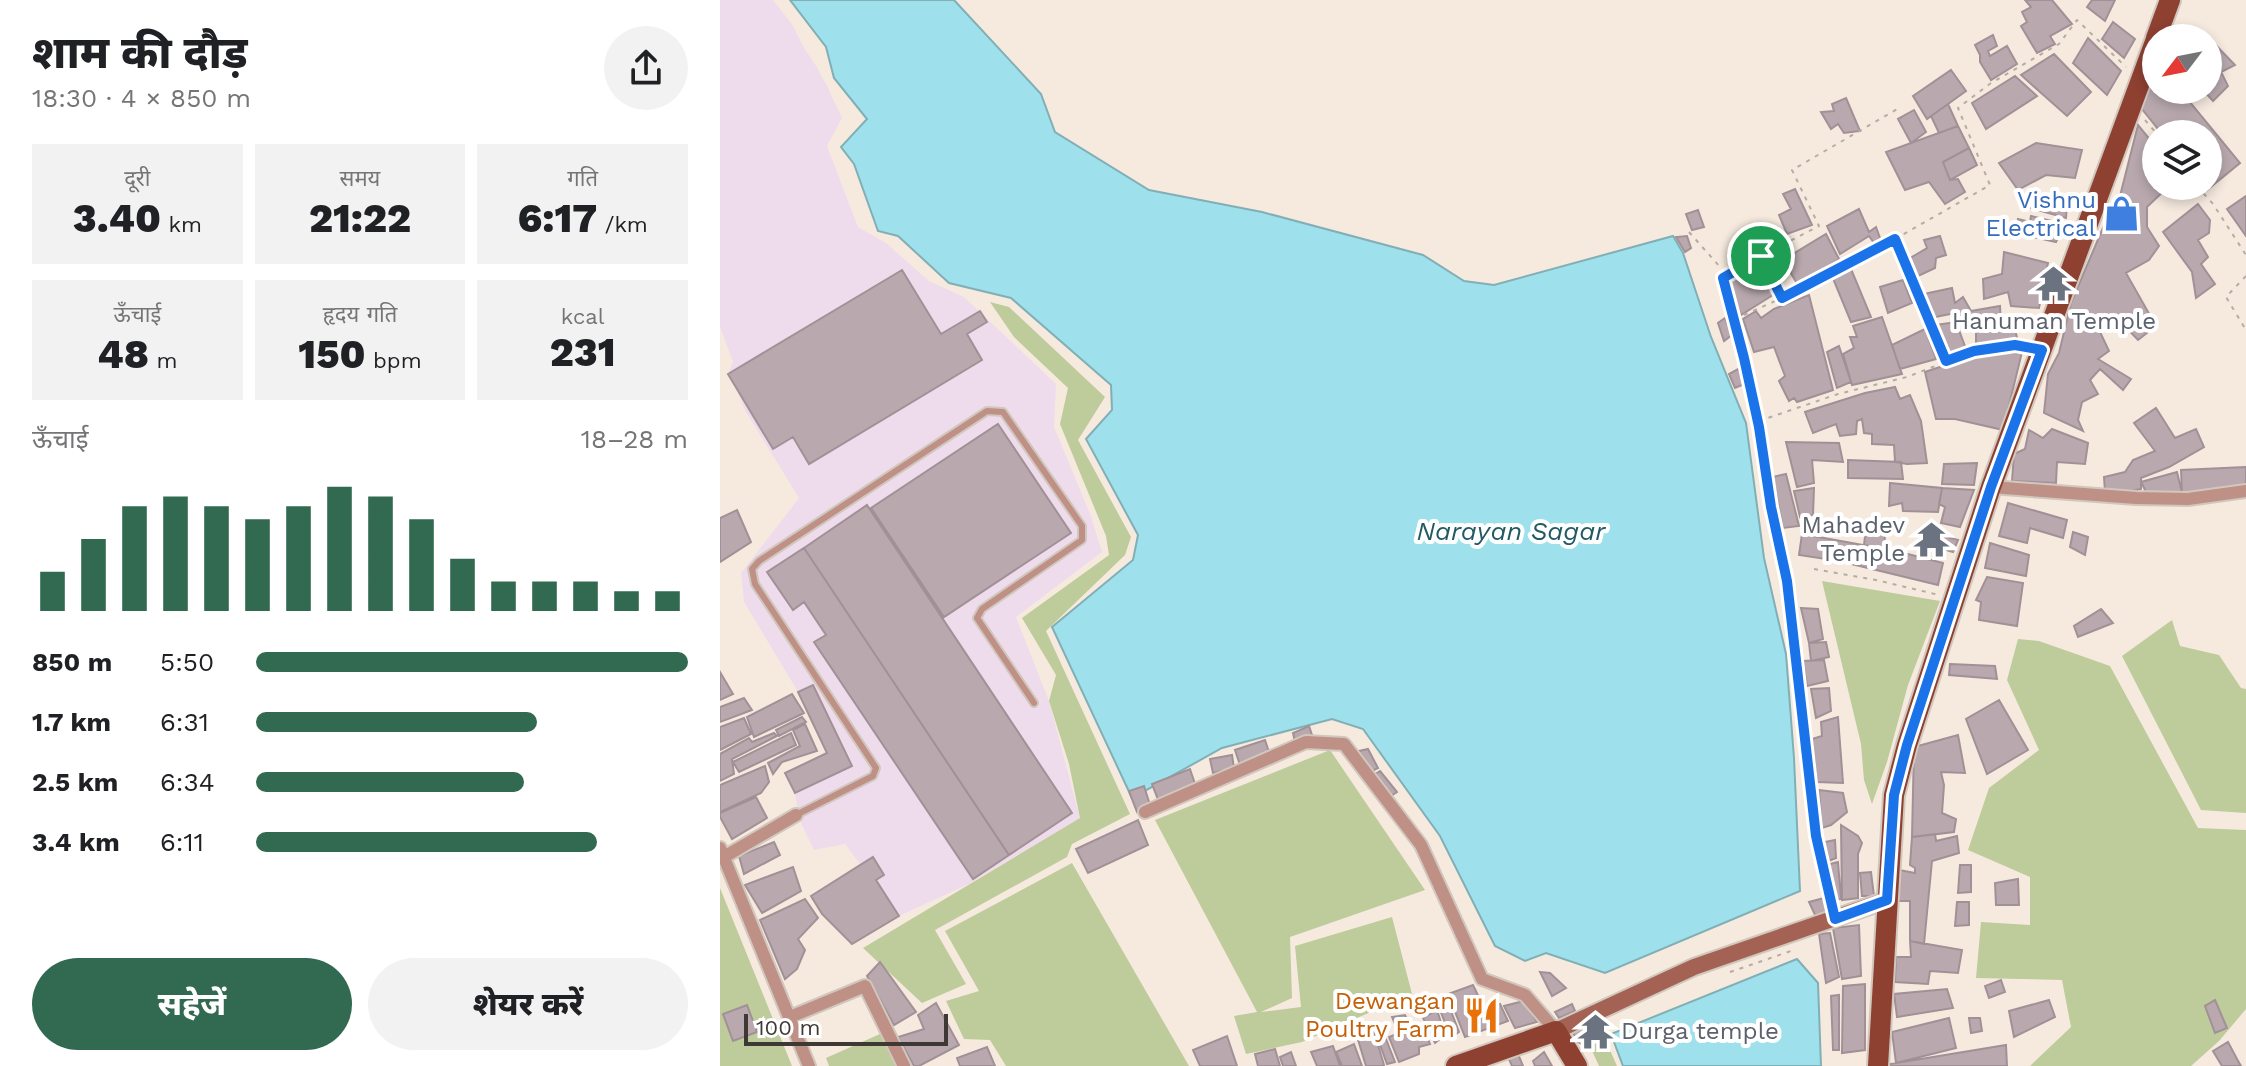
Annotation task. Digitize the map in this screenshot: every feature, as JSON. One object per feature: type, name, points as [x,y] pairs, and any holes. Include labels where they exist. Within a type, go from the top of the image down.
[{"type":"main road","points":[[2161,24],[2170,0]]},
{"type":"main road","points":[[1878,1066],[1894,795],[1924,689],[1991,487],[2142,76]]},
{"type":"main road","points":[[1456,1066],[1556,1031],[1694,967],[1887,900]]},
{"type":"main road","points":[[1556,1031],[1577,1066]]},
{"type":"street","points":[[1991,487],[2188,499],[2246,491]]},
{"type":"street","points":[[1145,812],[1306,742],[1344,744],[1421,845],[1482,979],[1525,995],[1556,1031]]},
{"type":"street","points":[[796,815],[722,852],[809,1066]]},
{"type":"street","points":[[790,1017],[865,986],[904,1066]]},
{"type":"lane","points":[[796,815],[873,776],[876,768],[755,584],[752,569],[759,561],[987,411],[1003,412],[1082,526],[1082,540],[982,609],[977,618],[1034,703]]},
{"type":"path","points":[[1744,315],[1895,239],[1990,185],[1958,108],[1991,83],[2059,44],[2077,20],[2140,81]]},
{"type":"path","points":[[1723,278],[1819,226],[1792,170],[1901,107]]},
{"type":"path","points":[[2209,200],[2246,255]]},
{"type":"path","points":[[1689,232],[1720,267],[1758,422],[1771,507],[1787,581],[1816,836],[1835,919]]},
{"type":"path","points":[[1895,239],[1946,361]]},
{"type":"path","points":[[1761,256],[1782,298]]},
{"type":"path","points":[[2246,276],[2226,297],[2246,330]]},
{"type":"path","points":[[1758,422],[1838,394],[1907,377],[1974,351],[2015,345],[2042,350]]},
{"type":"path","points":[[1814,569],[1923,590],[1956,600]]},
{"type":"path","points":[[1725,973],[1791,951]]},
{"type":"shaded area","points":[[720,0],[773,0],[792,24],[842,118],[827,146],[858,227],[886,243],[929,281],[964,297],[1056,384],[1054,427],[1091,516],[1102,552],[1016,617],[1049,701],[1080,818],[969,884],[899,916],[852,944],[822,914],[811,896],[860,864],[845,844],[814,850],[799,819],[795,793],[785,773],[827,752],[798,692],[744,602],[741,573],[799,498],[746,412],[729,372],[733,362],[720,327]]},
{"type":"green space","points":[[990,302],[1009,307],[1105,397],[1078,440],[1131,537],[1125,555],[1046,631],[1130,814],[1072,844],[1067,857],[935,930],[966,984],[922,1003],[863,948],[1080,818],[1069,764],[1049,701],[1056,675],[1022,618],[1109,555],[1106,536],[1060,424],[1068,388],[1014,337]]},
{"type":"green space","points":[[1822,581],[1940,601],[1908,685],[1872,804],[1864,780],[1861,744]]},
{"type":"green space","points":[[2172,620],[2180,646],[2219,655],[2241,688],[2246,689],[2246,813],[2201,810],[2122,656]]},
{"type":"green space","points":[[2018,639],[2039,641],[2110,666],[2198,828],[2246,830],[2246,1009],[2219,1041],[2191,1066],[2030,1066],[2071,1027],[2062,980],[1976,978],[1981,922],[2030,925],[2030,877],[1968,850],[1989,788],[2039,750],[2007,680]]},
{"type":"green space","points":[[1330,750],[1425,890],[1290,937],[1292,998],[1261,1012],[1301,1007],[1295,946],[1392,917],[1412,994],[1302,1042],[1246,1054],[1234,1016],[1257,1012],[1155,820]]},
{"type":"green space","points":[[1072,863],[1189,1066],[1006,1066],[990,1040],[964,1039],[946,1001],[979,991],[945,931]]},
{"type":"green space","points":[[720,888],[792,1066],[720,1066]]},
{"type":"green space","points":[[880,1034],[896,1066],[829,1066],[826,1058]]},
{"type":"green space","points":[[1605,1039],[1617,1066],[1599,1066],[1589,1044]]},
{"type":"water","name":"Narayan Sagar","points":[[790,0],[954,0],[1041,94],[1055,132],[1149,190],[1262,212],[1423,255],[1464,281],[1494,285],[1673,236],[1683,253],[1711,337],[1746,423],[1764,558],[1786,654],[1800,891],[1605,973],[1546,953],[1525,961],[1495,946],[1440,836],[1363,729],[1332,719],[1222,748],[1132,798],[1052,627],[1133,560],[1138,535],[1086,439],[1112,410],[1111,385],[1011,298],[949,283],[898,236],[878,231],[854,164],[841,147],[867,119],[834,78],[826,47]]},
{"type":"water","points":[[1797,959],[1818,983],[1821,1066],[1623,1066],[1611,1034]]},
{"type":"building","points":[[2025,0],[2052,0],[2072,24],[2050,36],[2055,44],[2037,53],[2021,26],[2027,22],[2022,12],[2031,7]]},
{"type":"building","points":[[2092,0],[2115,0],[2105,21],[2087,7]]},
{"type":"building","points":[[2113,22],[2135,39],[2124,58],[2102,39]]},
{"type":"building","points":[[1993,35],[1997,46],[1988,51],[1990,56],[2007,46],[2017,64],[1991,80],[1980,62],[1975,45]]},
{"type":"building","points":[[2088,38],[2121,71],[2107,95],[2073,63]]},
{"type":"building","points":[[2222,52],[2235,65],[2222,72]]},
{"type":"building","points":[[2054,54],[2091,92],[2067,116],[2021,75]]},
{"type":"building","points":[[1951,70],[1966,91],[1927,119],[1913,96]]},
{"type":"building","points":[[2222,74],[2228,86],[2222,92]]},
{"type":"building","points":[[2015,76],[2037,96],[1986,129],[1972,103]]},
{"type":"building","points":[[1846,98],[1860,131],[1844,133],[1838,124],[1831,129],[1821,112],[1834,111],[1832,104]]},
{"type":"building","points":[[1948,104],[1958,126],[1939,133],[1931,116]]},
{"type":"building","points":[[2144,104],[2192,104],[2205,120],[2151,120],[2142,109]]},
{"type":"building","points":[[1914,110],[1926,132],[1911,143],[1898,119]]},
{"type":"building","points":[[2138,125],[2142,130],[2142,200],[2154,200],[2147,207],[2147,227],[2159,246],[2149,260],[2126,273],[2156,326],[2138,340],[2118,319],[2100,332],[2109,351],[2098,359],[2131,379],[2123,390],[2100,369],[2090,380],[2098,394],[2082,402],[2078,420],[2083,431],[2044,413],[2048,374],[2059,353],[2071,303],[2108,216],[2120,196]]},
{"type":"building","points":[[1958,126],[1969,148],[1943,162],[1950,180],[1958,179],[1965,192],[1945,204],[1929,182],[1905,190],[1886,152]]},
{"type":"building","points":[[2222,141],[2240,163],[2222,178]]},
{"type":"building","points":[[2036,143],[2082,150],[2075,178],[2046,175],[2018,190],[1999,163]]},
{"type":"building","points":[[1969,148],[1977,165],[1950,180],[1943,162]]},
{"type":"building","points":[[1795,189],[1812,225],[1787,234],[1779,215],[1791,209],[1783,194]]},
{"type":"building","points":[[2034,194],[2067,204],[2066,218],[2027,207]]},
{"type":"building","points":[[2246,196],[2246,236],[2227,209]]},
{"type":"building","points":[[2198,204],[2210,220],[2209,233],[2198,240],[2208,257],[2201,264],[2215,284],[2196,298],[2192,272],[2163,232]]},
{"type":"building","points":[[1859,209],[1869,232],[1876,227],[1880,238],[1874,243],[1869,236],[1840,254],[1827,226]]},
{"type":"building","points":[[1698,210],[1704,227],[1692,230],[1686,214]]},
{"type":"building","points":[[2031,216],[2064,224],[2056,242],[2016,233],[2018,219],[2030,222]]},
{"type":"building","points":[[1826,234],[1839,259],[1798,285],[1783,260]]},
{"type":"building","points":[[1687,236],[1691,248],[1685,252],[1676,237]]},
{"type":"building","points":[[1940,236],[1946,255],[1936,258],[1935,268],[1914,278],[1907,260],[1927,248],[1924,240]]},
{"type":"building","points":[[2004,252],[2048,263],[2039,308],[2011,306],[2008,292],[1984,299],[1983,279],[2002,274]]},
{"type":"building","points":[[1757,263],[1773,295],[1741,315],[1726,279]]},
{"type":"building","points":[[1851,269],[1871,317],[1851,322],[1832,276]]},
{"type":"building","points":[[902,270],[941,334],[980,311],[987,322],[967,334],[982,360],[809,464],[793,437],[773,449],[728,374]]},
{"type":"building","points":[[1903,280],[1912,303],[1888,313],[1880,287]]},
{"type":"building","points":[[1952,288],[1955,303],[1963,297],[1971,311],[2000,306],[2001,325],[1965,328],[1955,313],[1935,317],[1924,294]]},
{"type":"building","points":[[1809,295],[1833,390],[1797,402],[1794,398],[1789,401],[1779,381],[1785,376],[1774,347],[1754,352],[1743,319],[1756,311],[1761,318],[1774,309]]},
{"type":"building","points":[[1882,317],[1902,374],[1852,385],[1843,354],[1854,348],[1850,337],[1857,337],[1853,326]]},
{"type":"building","points":[[1725,318],[1732,335],[1724,341],[1718,323]]},
{"type":"building","points":[[1956,322],[1966,349],[1947,358],[1935,325]]},
{"type":"building","points":[[1925,329],[1936,359],[1900,369],[1892,345]]},
{"type":"building","points":[[2015,329],[2018,342],[1976,346],[1976,331]]},
{"type":"building","points":[[1839,346],[1851,382],[1837,388],[1827,352]]},
{"type":"building","points":[[2022,352],[2003,430],[1955,419],[1936,419],[1925,372],[1979,354]]},
{"type":"building","points":[[1742,367],[1747,383],[1735,388],[1729,374]]},
{"type":"building","points":[[1895,387],[1900,399],[1910,395],[1921,421],[1927,463],[1895,462],[1894,445],[1872,444],[1872,434],[1864,433],[1862,419],[1857,421],[1856,434],[1840,436],[1836,424],[1813,433],[1805,412]]},
{"type":"building","points":[[2156,408],[2175,438],[2196,429],[2204,447],[2169,467],[2141,478],[2141,489],[2105,492],[2104,477],[2125,472],[2133,460],[2155,451],[2134,423]]},
{"type":"building","points":[[998,424],[1071,533],[944,617],[871,508]]},
{"type":"building","points":[[2052,429],[2088,443],[2085,464],[2057,462],[2056,483],[2012,481],[2014,454],[2025,449],[2029,430],[2043,438]]},
{"type":"building","points":[[1786,442],[1839,443],[1843,462],[1812,460],[1814,483],[1797,487]]},
{"type":"building","points":[[1848,460],[1901,462],[1903,479],[1848,478]]},
{"type":"building","points":[[1977,463],[1974,485],[1942,484],[1944,464]]},
{"type":"building","points":[[2246,467],[2246,486],[2219,495],[2182,493],[2181,470]]},
{"type":"building","points":[[2177,472],[2182,493],[2146,492],[2141,482]]},
{"type":"building","points":[[1786,474],[1799,526],[1783,528],[1773,477]]},
{"type":"building","points":[[1890,483],[1942,488],[1938,512],[1903,511],[1902,503],[1889,506]]},
{"type":"building","points":[[1814,488],[1813,515],[1800,517],[1794,491]]},
{"type":"building","points":[[1942,488],[1974,490],[1960,527],[1941,523],[1945,507],[1939,504]]},
{"type":"building","points":[[2008,503],[2067,520],[2063,538],[2030,528],[2027,543],[1999,536]]},
{"type":"building","points":[[867,505],[1072,813],[1009,855],[804,548]]},
{"type":"building","points":[[737,510],[751,542],[720,562],[720,518]]},
{"type":"building","points":[[1866,528],[1885,534],[1884,549],[1864,545]]},
{"type":"building","points":[[2073,532],[2088,537],[2085,555],[2070,547]]},
{"type":"building","points":[[1802,534],[1943,563],[1938,585],[1839,561],[1799,555]]},
{"type":"building","points":[[1938,535],[1958,540],[1953,552],[1936,547]]},
{"type":"building","points":[[1990,543],[2029,555],[2026,576],[1985,568]]},
{"type":"building","points":[[804,548],[1009,855],[973,879],[814,642],[826,635],[804,602],[793,610],[767,572]]},
{"type":"building","points":[[1987,577],[2023,583],[2017,626],[1979,620],[1981,602],[1976,600]]},
{"type":"building","points":[[1801,608],[1818,609],[1823,639],[1809,643]]},
{"type":"building","points":[[2101,609],[2113,623],[2078,637],[2074,626]]},
{"type":"building","points":[[1826,642],[1829,657],[1811,661],[1809,643]]},
{"type":"building","points":[[1824,660],[1828,681],[1807,686],[1803,661]]},
{"type":"building","points":[[1950,664],[1995,666],[1997,679],[1949,675]]},
{"type":"building","points":[[720,672],[733,694],[720,700]]},
{"type":"building","points":[[813,685],[852,766],[795,793],[785,773],[827,753],[798,692]]},
{"type":"building","points":[[1829,688],[1831,711],[1816,718],[1811,689]]},
{"type":"building","points":[[792,694],[804,713],[754,737],[747,717]]},
{"type":"building","points":[[744,698],[752,710],[720,722],[720,707]]},
{"type":"building","points":[[1999,700],[2028,750],[1987,774],[1966,719]]},
{"type":"building","points":[[802,717],[806,722],[779,736],[776,730]]},
{"type":"building","points":[[1838,717],[1843,783],[1817,782],[1812,739],[1822,736],[1821,722]]},
{"type":"building","points":[[744,718],[751,734],[720,750],[720,727]]},
{"type":"building","points":[[805,724],[817,751],[782,762],[773,774],[768,763],[800,746],[793,730]]},
{"type":"building","points":[[1309,726],[1312,735],[1295,742],[1293,733]]},
{"type":"building","points":[[774,733],[777,736],[732,759],[734,774],[720,781],[720,754],[749,738],[752,742]]},
{"type":"building","points":[[791,733],[796,745],[739,772],[733,762]]},
{"type":"building","points":[[1958,735],[1965,773],[1941,772],[1944,785],[1942,813],[1956,819],[1954,832],[1912,837],[1914,747]]},
{"type":"building","points":[[1265,740],[1270,755],[1240,765],[1235,750]]},
{"type":"building","points":[[1368,749],[1378,768],[1370,772],[1355,752]]},
{"type":"building","points":[[1232,755],[1234,768],[1213,773],[1210,759]]},
{"type":"building","points":[[765,766],[769,782],[761,793],[720,812],[720,785]]},
{"type":"building","points":[[1190,769],[1195,784],[1159,802],[1152,784]]},
{"type":"building","points":[[1380,771],[1397,792],[1391,796],[1374,775]]},
{"type":"building","points":[[1144,786],[1150,805],[1137,812],[1129,791]]},
{"type":"building","points":[[1819,790],[1843,793],[1847,812],[1822,828]]},
{"type":"building","points":[[756,797],[767,818],[732,839],[720,813]]},
{"type":"building","points":[[1138,820],[1148,845],[1088,873],[1076,849]]},
{"type":"building","points":[[1841,825],[1858,836],[1862,843],[1858,854],[1858,898],[1842,900]]},
{"type":"building","points":[[1935,834],[1936,841],[1957,836],[1959,853],[1932,861],[1924,944],[1910,941],[1910,901],[1899,901],[1899,870],[1915,873],[1915,868],[1910,865],[1912,837]]},
{"type":"building","points":[[1835,840],[1836,858],[1826,862],[1820,843]]},
{"type":"building","points":[[774,842],[780,855],[744,874],[739,856]]},
{"type":"building","points":[[873,857],[884,875],[876,880],[899,916],[852,944],[822,914],[811,896]]},
{"type":"building","points":[[1838,862],[1841,899],[1834,900],[1826,865]]},
{"type":"building","points":[[1960,865],[1971,865],[1971,892],[1958,893]]},
{"type":"building","points":[[793,867],[801,891],[762,913],[745,885]]},
{"type":"building","points":[[1871,872],[1874,896],[1862,896],[1860,873]]},
{"type":"building","points":[[2018,879],[2019,905],[1996,905],[1995,883]]},
{"type":"building","points":[[1824,898],[1827,913],[1815,915],[1809,902]]},
{"type":"building","points":[[805,899],[818,918],[798,939],[805,950],[797,969],[785,979],[760,920]]},
{"type":"building","points":[[1957,902],[1969,902],[1969,925],[1955,926]]},
{"type":"building","points":[[1859,925],[1861,976],[1842,979],[1833,928]]},
{"type":"building","points":[[1830,933],[1839,977],[1826,983],[1819,934]]},
{"type":"building","points":[[1910,941],[1962,950],[1958,973],[1930,971],[1928,984],[1895,982],[1896,957],[1911,957]]},
{"type":"building","points":[[880,962],[916,1012],[894,1025],[867,976]]},
{"type":"building","points":[[1540,972],[1550,973],[1566,988],[1552,996]]},
{"type":"building","points":[[2001,980],[2005,992],[1989,998],[1985,986]]},
{"type":"building","points":[[1865,984],[1865,1050],[1842,1053],[1843,986]]},
{"type":"building","name":"Dewangan Poultry Farm","points":[[1473,985],[1484,1008],[1500,1004],[1508,1021],[1465,1037],[1448,994]]},
{"type":"building","points":[[1947,989],[1953,1008],[1897,1017],[1894,994]]},
{"type":"building","points":[[1839,995],[1839,1050],[1833,1050],[1831,996]]},
{"type":"building","points":[[2049,1000],[2055,1017],[2014,1037],[2009,1011]]},
{"type":"building","points":[[2215,1000],[2227,1028],[2215,1033],[2205,1006]]},
{"type":"building","points":[[1524,1001],[1537,1022],[1515,1028],[1504,1006]]},
{"type":"building","points":[[936,1003],[959,1045],[914,1066],[898,1037],[924,1029],[918,1015]]},
{"type":"building","points":[[1572,1004],[1575,1011],[1559,1018],[1555,1012]]},
{"type":"building","points":[[747,1005],[757,1032],[733,1041],[723,1014]]},
{"type":"building","points":[[1449,1006],[1459,1032],[1451,1038],[1440,1010]]},
{"type":"building","points":[[1437,1010],[1445,1035],[1435,1043],[1423,1018]]},
{"type":"building","points":[[1405,1015],[1412,1029],[1422,1025],[1430,1044],[1419,1047],[1419,1054],[1399,1062],[1389,1037],[1399,1033],[1392,1017]]},
{"type":"building","points":[[1949,1018],[1956,1048],[1896,1063],[1892,1032]]},
{"type":"building","points":[[1969,1018],[1980,1018],[1982,1031],[1971,1033]]},
{"type":"building","name":"Durga temple","points":[[1594,1022],[1604,1035],[1593,1038],[1586,1027]]},
{"type":"building","points":[[1372,1025],[1382,1066],[1366,1066],[1355,1030]]},
{"type":"building","points":[[1586,1026],[1593,1038],[1583,1045],[1572,1031]]},
{"type":"building","points":[[1227,1036],[1237,1066],[1200,1066],[1193,1050]]},
{"type":"building","points":[[1386,1039],[1395,1062],[1387,1064],[1379,1042]]},
{"type":"building","points":[[2228,1042],[2241,1066],[2222,1066],[2213,1051]]},
{"type":"building","points":[[1354,1044],[1362,1066],[1342,1066],[1336,1052]]},
{"type":"building","points":[[2006,1045],[2007,1066],[1890,1066],[1890,1064]]},
{"type":"building","points":[[1333,1046],[1340,1066],[1317,1066],[1311,1052]]},
{"type":"building","points":[[987,1047],[995,1066],[960,1066],[957,1058]]},
{"type":"building","points":[[1275,1049],[1280,1066],[1258,1066],[1255,1054]]},
{"type":"building","points":[[1291,1052],[1296,1066],[1283,1066],[1280,1057]]},
{"type":"building","points":[[1544,1052],[1552,1066],[1535,1066],[1533,1061]]},
{"type":"building","points":[[1518,1054],[1523,1066],[1512,1066],[1508,1057]]},
{"type":"place","name":"Vishnu Electrical","points":[[2122,214]]},
{"type":"place","name":"Hanuman Temple","points":[[2054,284]]},
{"type":"place","name":"Mahadev Temple","points":[[1931,539]]},
{"type":"place","name":"Dewangan Poultry Farm","points":[[1481,1015]]},
{"type":"place","name":"Durga temple","points":[[1595,1031]]},
{"type":"route","points":[[1895,239],[1946,361],[1974,351],[2015,345],[2042,350],[1991,487],[1907,745],[1894,795],[1887,900],[1835,919],[1816,836],[1787,581],[1771,507],[1759,427],[1723,278],[1761,256],[1782,298],[1895,239]]}]
